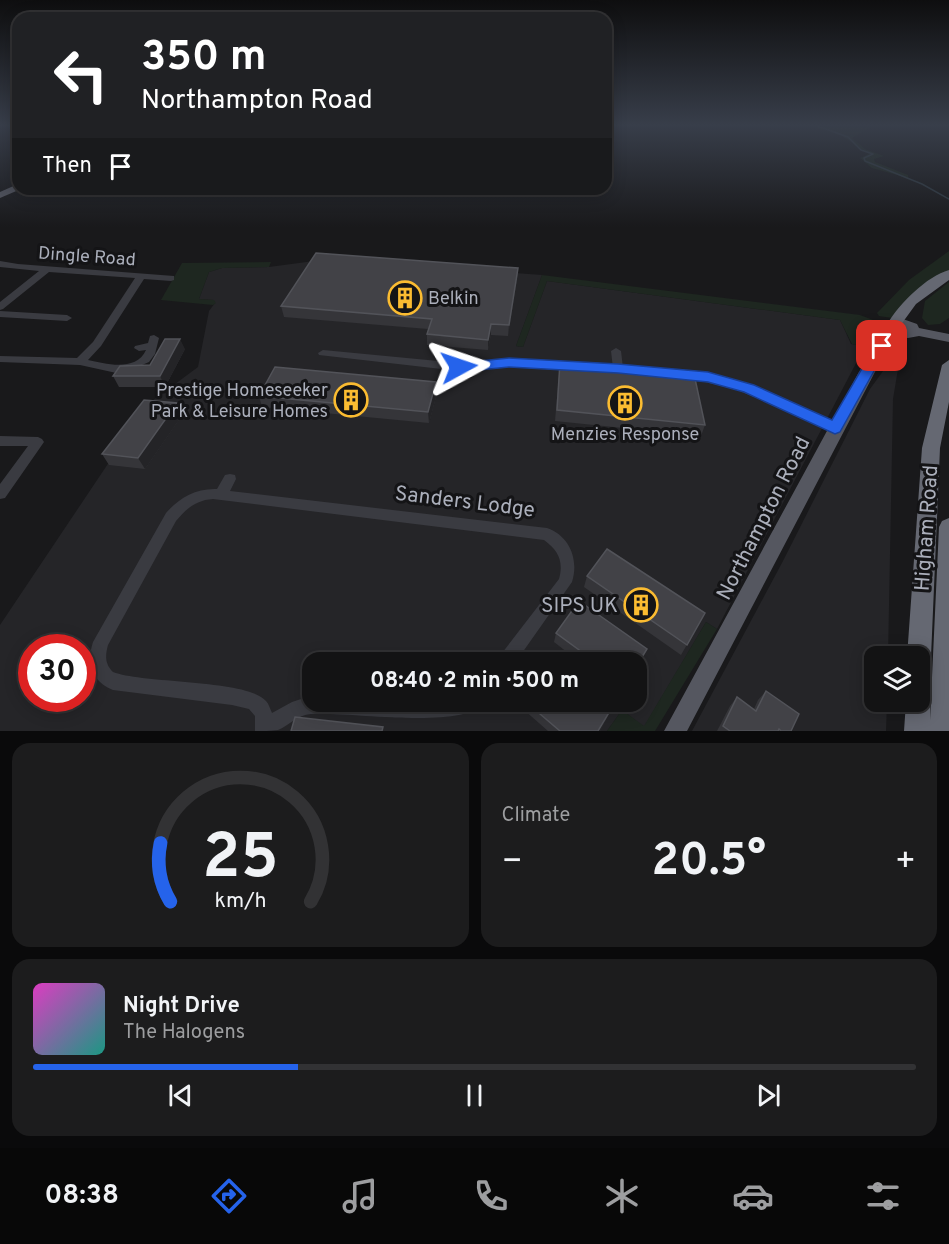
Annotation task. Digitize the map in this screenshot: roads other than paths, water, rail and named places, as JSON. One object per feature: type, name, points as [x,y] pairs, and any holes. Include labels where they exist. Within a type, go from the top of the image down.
[{"type":"highway","points":[[903,329],[898,314],[949,274]]},
{"type":"highway","name":"Higham Road","points":[[920,646],[931,448],[949,365]]},
{"type":"highway","name":"Higham Road","points":[[942,731],[949,527]]},
{"type":"highway","points":[[917,731],[918,712]]},
{"type":"main road","points":[[903,329],[949,338]]},
{"type":"main road","name":"Northampton Road","points":[[675,731],[718,654],[835,428],[882,346],[903,329]]},
{"type":"street","name":"Dingle Road","points":[[0,264],[171,278]]},
{"type":"street","points":[[0,307],[47,269]]},
{"type":"street","points":[[80,363],[97,344],[141,276]]},
{"type":"street","points":[[0,314],[52,314],[67,318]]},
{"type":"street","points":[[0,359],[80,363],[114,370],[125,369],[145,360],[153,342],[139,348]]},
{"type":"street","points":[[616,351],[618,369]]},
{"type":"street","points":[[322,353],[368,363],[459,367],[509,363],[585,367]]},
{"type":"street","points":[[663,373],[708,377],[741,386],[835,428]]},
{"type":"street","points":[[0,441],[38,442],[0,494]]},
{"type":"street","points":[[220,495],[230,479]]},
{"type":"street","name":"Sanders Lodge","points":[[302,708],[265,730],[264,715],[254,702],[232,696],[112,682],[103,676],[98,667],[97,657],[101,642],[171,517],[190,500],[206,494],[220,495],[547,534],[561,544],[567,554],[568,572],[565,582],[513,652]]},
{"type":"street","name":"Sanders Lodge","points":[[374,712],[439,719],[461,715],[464,712]]},
{"type":"waterway","points":[[864,158],[865,161],[922,184],[949,199]]},
{"type":"place","name":"Belkin","points":[[405,298]]},
{"type":"place","name":"Prestige Homeseeker Park & Leisure Homes","points":[[351,400]]},
{"type":"place","name":"Menzies Response","points":[[625,403]]},
{"type":"place","name":"SIPS UK","points":[[641,605]]}]
